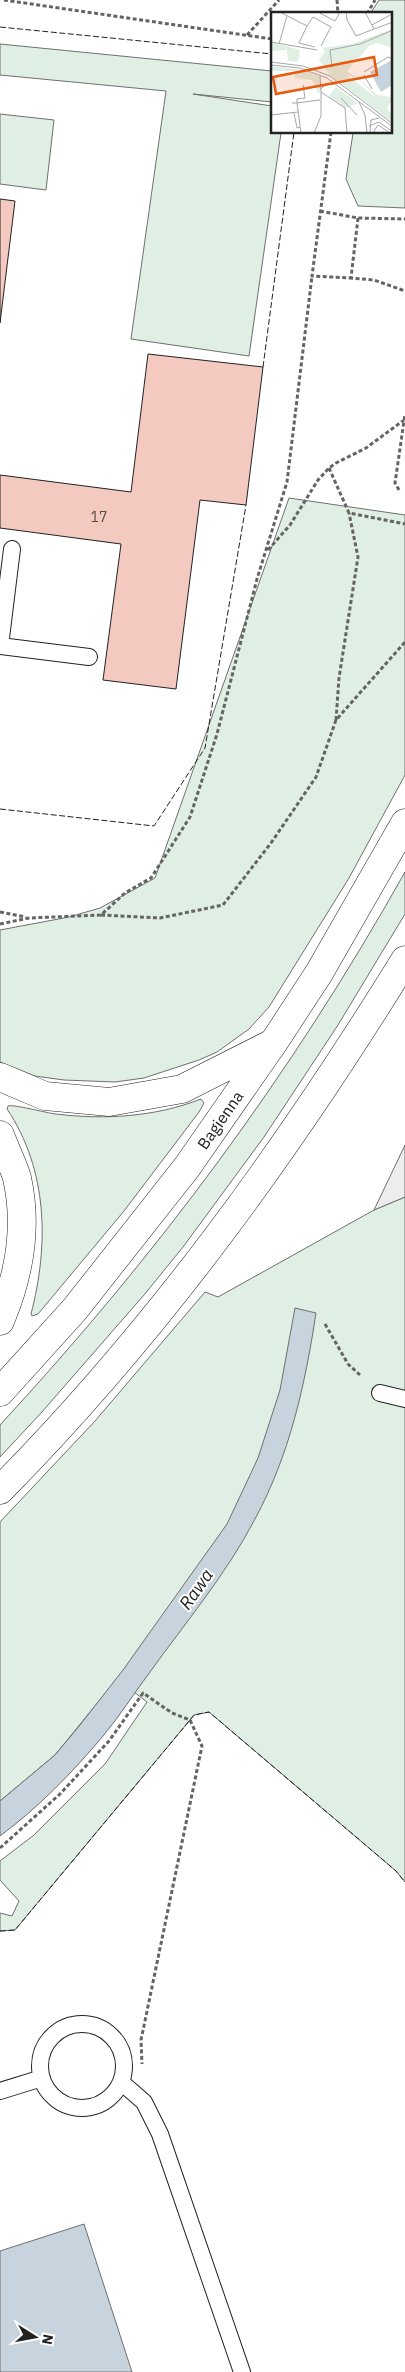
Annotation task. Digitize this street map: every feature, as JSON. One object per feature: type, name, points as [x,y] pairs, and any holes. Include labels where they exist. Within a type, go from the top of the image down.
[{"type":"main road","name":"Bagienna","points":[[0,1392],[76,1308],[187,1167],[274,1042],[319,973],[405,824]]},
{"type":"main road","points":[[0,1490],[125,1353],[208,1252],[301,1122],[405,960]]},
{"type":"main road","points":[[0,1078],[45,1096],[109,1102],[182,1089],[274,1042]]},
{"type":"main road","points":[[0,1135],[17,1178],[23,1232],[12,1294],[0,1321]]},
{"type":"lane","points":[[12,549],[0,646],[89,657]]},
{"type":"lane","points":[[380,1393],[405,1399]]},
{"type":"lane","points":[[77,2023],[92,2024],[105,2030],[116,2040],[123,2054],[124,2068],[121,2082],[113,2095],[102,2104],[88,2108],[72,2107],[59,2101],[48,2091],[42,2078],[40,2064],[47,2043],[51,2037],[63,2028],[77,2023]]},
{"type":"lane","points":[[0,2090],[42,2078]]},
{"type":"lane","points":[[121,2082],[144,2102],[160,2134],[242,2372]]},
{"type":"path","points":[[4,0],[271,39]]},
{"type":"path","points":[[246,35],[279,0]]},
{"type":"path","points":[[368,12],[375,0]]},
{"type":"path","points":[[101,915],[125,893],[151,878],[190,817],[217,734],[287,482],[331,134]]},
{"type":"path","points":[[320,211],[358,218],[405,219]]},
{"type":"path","points":[[351,278],[358,218]]},
{"type":"path","points":[[312,276],[374,280],[405,291]]},
{"type":"path","points":[[399,490],[395,483],[405,414]]},
{"type":"path","points":[[266,553],[290,525],[318,480],[330,468],[366,448],[404,420]]},
{"type":"path","points":[[0,924],[29,918],[101,915],[160,918],[223,906],[271,843],[316,776],[336,720],[339,678],[358,557],[349,513],[330,468]]},
{"type":"path","points":[[349,513],[405,524]]},
{"type":"path","points":[[336,720],[405,642]]},
{"type":"path","points":[[0,912],[29,918]]},
{"type":"path","points":[[326,1324],[348,1364],[380,1393]]},
{"type":"path","points":[[0,1848],[66,1787],[109,1741],[143,1693],[172,1713],[190,1720],[202,1746],[141,2040],[144,2102]]},
{"type":"green space","points":[[379,0],[405,0],[405,208],[358,206],[346,179],[353,134],[392,134],[392,12],[371,12]]},
{"type":"green space","points":[[0,44],[271,71],[271,102],[193,94],[271,106],[271,134],[281,134],[249,356],[131,339],[166,91],[0,75]]},
{"type":"green space","points":[[0,114],[54,120],[46,190],[0,184]]},
{"type":"green space","points":[[289,498],[405,515],[405,775],[349,878],[269,1007],[249,1029],[217,1052],[144,1078],[115,1082],[64,1080],[35,1076],[0,1062],[0,930],[69,917],[100,908],[155,878]]},
{"type":"green space","points":[[405,872],[405,914],[338,1025],[264,1137],[183,1247],[144,1295],[0,1457],[0,1425],[114,1295],[219,1160],[316,1020]]},
{"type":"green space","points":[[201,1099],[204,1103],[199,1112],[124,1211],[38,1314],[32,1316],[41,1261],[41,1208],[31,1157],[21,1132],[7,1109],[8,1106],[74,1116],[111,1117],[166,1110]]},
{"type":"green space","points":[[405,1197],[405,1882],[396,1871],[209,1712],[194,1715],[15,1930],[0,1931],[0,1913],[12,1916],[19,1901],[0,1880],[0,1861],[34,1835],[105,1764],[147,1702],[117,1679],[55,1755],[0,1801],[0,1522],[95,1421],[205,1292],[218,1297],[374,1210]]},
{"type":"shaded area","points":[[405,1145],[405,1197],[374,1210]]},
{"type":"water","name":"Rawa","points":[[295,1308],[316,1313],[307,1366],[294,1419],[278,1470],[244,1539],[206,1597],[103,1736],[54,1789],[28,1814],[0,1836],[0,1801],[55,1755],[80,1725],[123,1670],[227,1524],[258,1458],[280,1390]]},
{"type":"water","points":[[84,2224],[132,2372],[0,2372],[0,2251]]},
{"type":"building","points":[[0,199],[15,201],[0,323]]},
{"type":"building","points":[[148,354],[263,367],[246,505],[200,500],[176,689],[103,680],[121,544],[0,528],[0,475],[131,492]]},
{"type":"fence","points":[[0,27],[271,54]]},
{"type":"fence","points":[[263,367],[294,134]]},
{"type":"fence","points":[[0,809],[154,826],[205,748],[246,505]]},
{"type":"fence","points":[[0,1931],[15,1930],[194,1715],[209,1712],[396,1871],[405,1882]]}]
